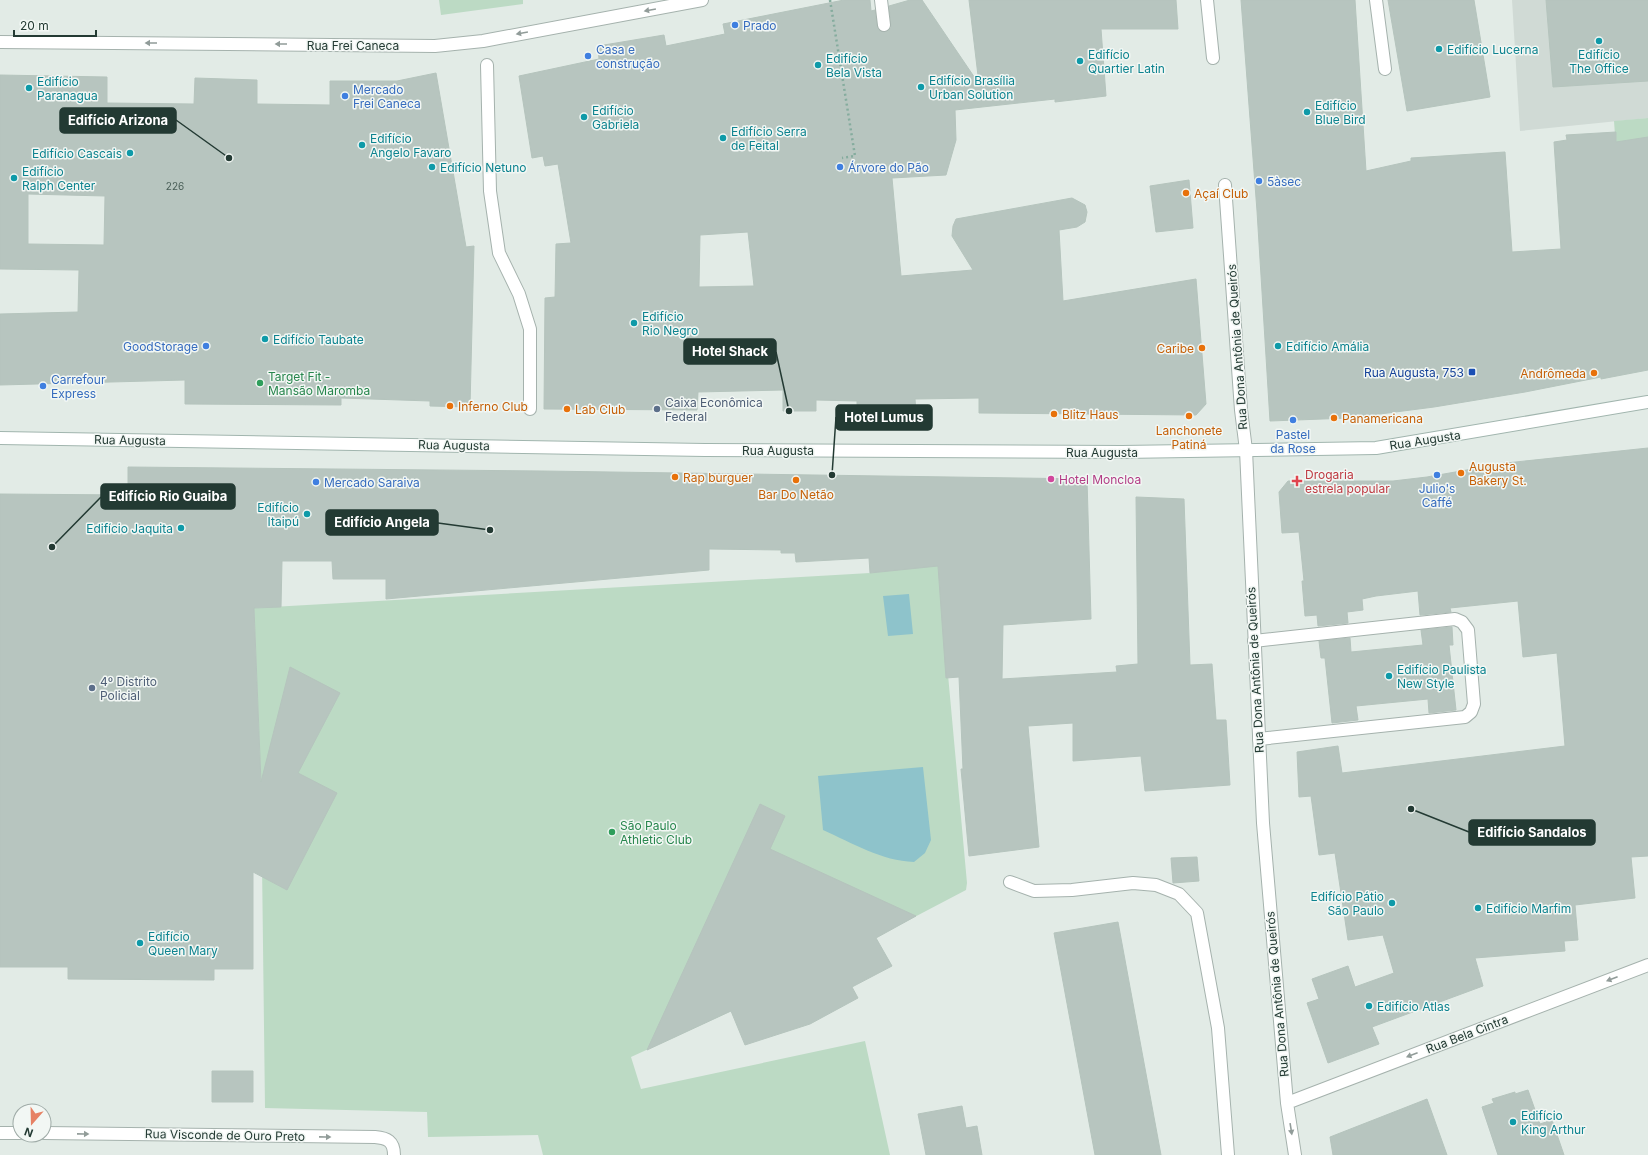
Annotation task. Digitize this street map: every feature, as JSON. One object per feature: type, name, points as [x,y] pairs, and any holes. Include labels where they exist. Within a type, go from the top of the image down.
[{"type":"street","name":"Rua Frei Caneca","points":[[0,42],[435,46],[483,40],[702,0]]},
{"type":"street","points":[[881,0],[884,25]]},
{"type":"street","points":[[1207,0],[1213,58]]},
{"type":"street","points":[[1376,0],[1385,69]]},
{"type":"street","points":[[487,65],[490,191],[498,253],[518,294],[530,329],[530,409]]},
{"type":"street","name":"Rua Dona Antônia de Queirós","points":[[1225,185],[1241,410],[1246,450],[1263,822],[1287,1103],[1295,1155]]},
{"type":"street","name":"Rua Augusta","points":[[0,438],[713,450],[1122,452],[1376,448],[1604,411],[1648,402]]},
{"type":"street","points":[[1254,641],[1455,619],[1462,622],[1468,630],[1474,704],[1471,712],[1465,717],[1259,739]]},
{"type":"street","points":[[1010,882],[1034,891],[1072,890],[1133,883],[1156,885],[1179,894],[1197,913],[1218,1028],[1228,1155]]},
{"type":"street","name":"Rua Bela Cintra","points":[[1287,1103],[1648,965]]},
{"type":"street","points":[[0,1133],[12,1133]]},
{"type":"street","name":"Rua Visconde de Ouro Preto","points":[[52,1133],[375,1137],[385,1138],[391,1142],[394,1147],[394,1155]]},
{"type":"path","points":[[830,0],[855,156],[842,158]]},
{"type":"shaded area","points":[[1512,0],[1648,0],[1648,118],[1520,131]]},
{"type":"green space","points":[[439,0],[523,0],[523,4],[441,15]]},
{"type":"green space","points":[[1648,118],[1648,234],[1622,234],[1614,121]]},
{"type":"green space","name":"São Paulo Athletic Club","points":[[938,565],[967,883],[966,890],[764,996],[631,1057],[641,1089],[865,1041],[890,1155],[543,1155],[538,1135],[428,1137],[427,1112],[265,1108],[261,781],[254,608],[870,573]]},
{"type":"water","points":[[909,594],[913,634],[888,636],[883,596]]},
{"type":"water","points":[[923,767],[931,840],[925,853],[914,862],[902,861],[879,855],[823,830],[818,776]]},
{"type":"building","points":[[844,0],[870,0],[871,11],[875,10],[878,29],[884,32],[891,28],[889,6],[910,0],[922,0],[979,84],[969,0],[1176,0],[1178,29],[1101,29],[1106,96],[1055,102],[1055,99],[955,110],[956,140],[946,175],[892,178],[901,276],[973,270],[952,236],[953,226],[956,219],[1072,198],[1085,205],[1087,212],[1085,222],[1077,227],[1059,230],[1063,301],[1196,279],[1206,404],[1196,415],[979,413],[979,398],[915,399],[916,412],[857,411],[857,401],[816,400],[816,411],[783,411],[783,390],[698,392],[697,410],[544,409],[545,298],[555,297],[556,244],[571,243],[558,164],[545,166],[543,156],[532,158],[519,76],[599,59],[598,46],[664,35],[666,46],[725,34],[723,24]],"holes":[[[748,232],[754,286],[699,287],[700,235]]]},
{"type":"building","points":[[1241,0],[1355,0],[1366,171],[1411,161],[1411,158],[1505,152],[1512,252],[1561,249],[1554,142],[1567,140],[1566,135],[1616,132],[1616,142],[1648,137],[1648,370],[1434,407],[1349,418],[1270,421],[1257,211]]},
{"type":"building","name":"Edifício Lucerna","points":[[1388,0],[1474,0],[1490,97],[1407,111]]},
{"type":"building","name":"Edifício The Office","points":[[1546,0],[1648,0],[1648,81],[1553,87]]},
{"type":"building","points":[[436,73],[466,247],[474,246],[470,407],[430,406],[430,401],[341,398],[341,405],[185,404],[185,380],[0,385],[0,314],[78,312],[79,270],[0,269],[0,75],[107,77],[107,103],[194,104],[195,78],[257,80],[257,104],[330,105],[330,81],[397,81]],"holes":[[[28,194],[105,196],[104,245],[28,244]]]},
{"type":"building","points":[[1189,180],[1193,228],[1156,232],[1150,186]]},
{"type":"building","points":[[1648,448],[1648,856],[1631,857],[1635,898],[1575,905],[1578,940],[1564,941],[1565,951],[1475,958],[1483,986],[1372,1027],[1379,1044],[1328,1063],[1307,1003],[1319,999],[1312,979],[1348,966],[1355,987],[1394,973],[1383,935],[1348,940],[1335,853],[1319,855],[1311,796],[1299,797],[1297,752],[1338,746],[1342,773],[1565,746],[1557,653],[1523,657],[1518,601],[1450,608],[1451,612],[1420,615],[1418,591],[1376,596],[1362,599],[1363,610],[1347,612],[1348,623],[1318,626],[1317,615],[1305,616],[1302,581],[1304,581],[1299,532],[1282,533],[1279,492],[1288,481],[1393,481],[1427,477],[1506,463]]},
{"type":"building","points":[[128,467],[1087,479],[1091,619],[1003,625],[1002,679],[1117,672],[1116,666],[1138,664],[1136,497],[1184,499],[1190,665],[1212,664],[1216,720],[1226,720],[1230,785],[1145,791],[1141,756],[1073,761],[1073,723],[1028,726],[1039,847],[969,856],[961,769],[963,769],[959,677],[946,678],[938,566],[870,573],[869,558],[796,562],[795,553],[781,553],[781,550],[709,549],[709,570],[386,599],[386,579],[333,579],[332,561],[282,561],[281,607],[254,608],[261,782],[290,667],[340,693],[298,773],[337,793],[287,890],[253,872],[253,969],[214,969],[214,980],[68,979],[68,967],[0,967],[0,494],[128,495]]},
{"type":"building","name":"Edifício Paulista New Style","points":[[1452,627],[1453,645],[1449,645],[1456,710],[1429,713],[1428,699],[1356,706],[1358,720],[1332,723],[1325,658],[1321,658],[1319,641],[1350,638],[1351,652],[1423,645],[1421,630]]},
{"type":"building","points":[[760,804],[785,816],[770,849],[916,916],[876,938],[892,966],[852,987],[858,998],[810,1024],[745,1045],[731,1011],[647,1050]]},
{"type":"building","points":[[1197,857],[1199,881],[1173,883],[1171,858]]},
{"type":"building","points":[[1118,922],[1161,1155],[1095,1155],[1054,933]]},
{"type":"building","points":[[212,1071],[253,1071],[253,1102],[212,1102]]},
{"type":"building","name":"Edifício King Arthur","points":[[1528,1090],[1540,1124],[1552,1120],[1564,1155],[1498,1155],[1482,1107],[1494,1103],[1492,1099],[1515,1092],[1515,1094]]},
{"type":"building","points":[[1427,1099],[1447,1155],[1333,1155],[1330,1137]]},
{"type":"building","points":[[962,1106],[966,1128],[977,1126],[982,1155],[926,1155],[918,1114]]},
{"type":"place","name":"Prado","points":[[735,25]]},
{"type":"place","name":"Edifício The Office","points":[[1599,41]]},
{"type":"place","name":"Edifício Lucerna","points":[[1439,49]]},
{"type":"place","name":"Casa e construção","points":[[588,56]]},
{"type":"place","name":"Edifício Quartier Latin","points":[[1080,61]]},
{"type":"place","name":"Edifício Bela Vista","points":[[818,65]]},
{"type":"place","name":"Edifício Brasília Urban Solution","points":[[921,87]]},
{"type":"place","name":"Edifício Paranagua","points":[[29,88]]},
{"type":"place","name":"Mercado Frei Caneca","points":[[345,96]]},
{"type":"place","name":"Edifício Blue Bird","points":[[1307,112]]},
{"type":"place","name":"Edifício Gabriela","points":[[584,117]]},
{"type":"place","name":"Edifício Serra de Feital","points":[[723,138]]},
{"type":"place","name":"Edifício Angelo Favaro","points":[[362,145]]},
{"type":"place","name":"Edifício Cascais","points":[[130,153]]},
{"type":"place","name":"Edifício Arizona","points":[[229,158]]},
{"type":"place","name":"Edifício Netuno","points":[[432,167]]},
{"type":"place","name":"Árvore do Pão","points":[[840,167]]},
{"type":"place","name":"Edifício Ralph Center","points":[[14,178]]},
{"type":"place","name":"5àsec","points":[[1259,181]]},
{"type":"place","name":"Açaí Club","points":[[1186,193]]},
{"type":"place","name":"Edifício Rio Negro","points":[[634,323]]},
{"type":"place","name":"Edifício Taubate","points":[[265,339]]},
{"type":"place","name":"GoodStorage","points":[[206,346]]},
{"type":"place","name":"Edifício Amália","points":[[1278,346]]},
{"type":"place","name":"Caribe","points":[[1202,348]]},
{"type":"place","name":"Rua Augusta, 753","points":[[1472,372]]},
{"type":"place","name":"Andrômeda","points":[[1594,373]]},
{"type":"place","name":"Target Fit - Mansão Maromba","points":[[260,383]]},
{"type":"place","name":"Carrefour Express","points":[[43,386]]},
{"type":"place","name":"Inferno Club","points":[[450,406]]},
{"type":"place","name":"Lab Club","points":[[567,409]]},
{"type":"place","name":"Caixa Econômica Federal","points":[[657,409]]},
{"type":"place","name":"Hotel Shack","points":[[789,411]]},
{"type":"place","name":"Blitz Haus","points":[[1054,414]]},
{"type":"place","name":"Lanchonete Patiná","points":[[1189,416]]},
{"type":"place","name":"Panamericana","points":[[1334,418]]},
{"type":"place","name":"Pastel da Rose","points":[[1293,420]]},
{"type":"place","name":"Augusta Bakery St.","points":[[1461,473]]},
{"type":"place","name":"Hotel Lumus","points":[[832,475]]},
{"type":"place","name":"Julio's Caffé","points":[[1437,475]]},
{"type":"place","name":"Rap burguer","points":[[675,477]]},
{"type":"place","name":"Hotel Moncloa","points":[[1051,479]]},
{"type":"place","name":"Bar Do Netão","points":[[796,480]]},
{"type":"place","name":"Drogaria estrela popular","points":[[1297,481]]},
{"type":"place","name":"Mercado Saraiva","points":[[316,482]]},
{"type":"place","name":"Edifício Itaipú","points":[[307,514]]},
{"type":"place","name":"Edifício Jaquita","points":[[181,528]]},
{"type":"place","name":"Edifício Angela","points":[[490,530]]},
{"type":"place","name":"Edifício Rio Guaiba","points":[[52,547]]},
{"type":"place","name":"Edifício Paulista New Style","points":[[1389,676]]},
{"type":"place","name":"4º Distrito Policial","points":[[92,688]]},
{"type":"place","name":"Edifício Sandalos","points":[[1411,809]]},
{"type":"place","name":"São Paulo Athletic Club","points":[[612,832]]},
{"type":"place","name":"Edifício Pátio São Paulo","points":[[1392,903]]},
{"type":"place","name":"Edifício Marfim","points":[[1478,908]]},
{"type":"place","name":"Edifício Queen Mary","points":[[140,943]]},
{"type":"place","name":"Edifício Atlas","points":[[1369,1006]]},
{"type":"place","name":"Edifício King Arthur","points":[[1513,1122]]}]
